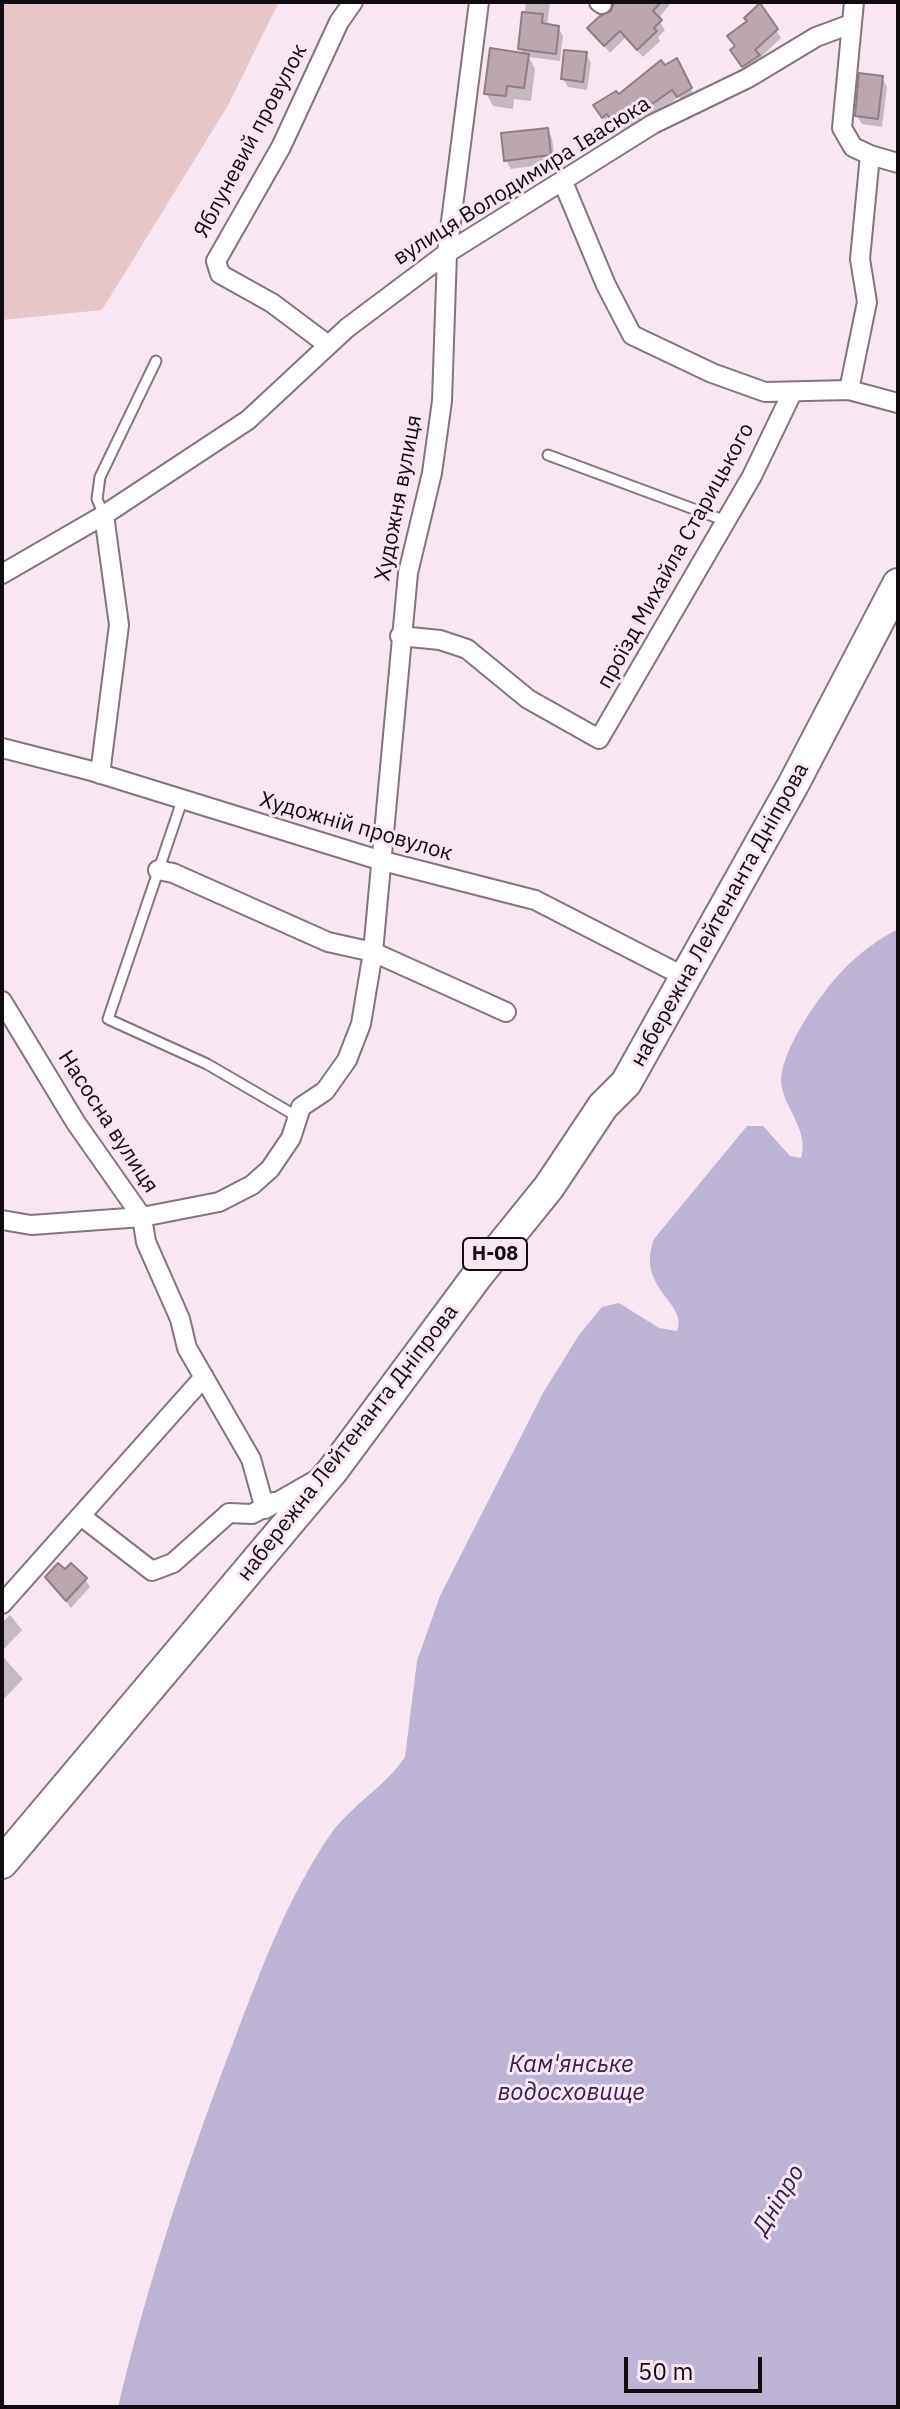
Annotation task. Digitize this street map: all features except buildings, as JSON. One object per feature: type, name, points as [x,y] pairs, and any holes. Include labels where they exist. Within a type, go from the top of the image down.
[{"type":"main road","name":"набережна Лейтенанта Дніпрова","points":[[2,1863],[333,1470],[468,1288],[549,1187],[603,1106],[626,1083],[687,978],[898,584]]},
{"type":"street","name":"Яблуневий провулок","points":[[328,345],[272,303],[220,274],[216,261],[281,147],[339,22],[353,2]]},
{"type":"street","name":"Художня вулиця","points":[[298,1117],[301,1107],[325,1091],[347,1060],[361,1024],[373,952],[400,636],[408,573],[432,473],[442,401],[447,253],[479,2]]},
{"type":"street","points":[[854,2],[842,128],[853,147],[898,163]]},
{"type":"street","name":"вулиця Володимира Івасюка","points":[[2,574],[104,515],[248,420],[328,345],[447,253],[653,124],[748,78],[816,37],[851,24]]},
{"type":"street","points":[[849,390],[867,302],[860,259],[870,155]]},
{"type":"street","points":[[563,182],[606,285],[632,335],[754,390],[792,393],[849,390],[898,403]]},
{"type":"street","name":"проїзд Михайла Старицького","points":[[400,636],[440,640],[467,649],[528,699],[599,739],[726,521],[792,393]]},
{"type":"street","points":[[100,774],[119,625],[104,515]]},
{"type":"street","name":"Художній провулок","points":[[2,748],[100,774],[379,860],[535,900],[687,978]]},
{"type":"street","points":[[158,870],[173,873],[328,942],[373,952],[506,1012]]},
{"type":"street","name":"Насосна вулиця","points":[[2,1001],[76,1123],[142,1217],[146,1242],[180,1319],[187,1348],[251,1459],[265,1509],[333,1470]]},
{"type":"street","points":[[2,1220],[31,1225],[142,1217],[219,1202],[252,1185],[270,1169],[291,1138],[298,1117]]},
{"type":"street","points":[[2,1603],[204,1377]]},
{"type":"street","points":[[81,1516],[152,1571],[173,1563],[229,1513],[252,1514],[333,1470]]},
{"type":"lane","points":[[104,515],[97,499],[100,477],[156,361]]},
{"type":"lane","points":[[548,455],[726,521]]},
{"type":"lane","points":[[182,801],[108,1019],[207,1064],[298,1117]]},
{"type":"shaded area","points":[[2,2],[279,2],[227,107],[102,310],[2,320]]},
{"type":"water","name":"Кам'янське водосховище","points":[[898,929],[898,2407],[118,2407],[170,2220],[265,1960],[301,1883],[330,1835],[405,1757],[417,1661],[440,1596],[543,1393],[579,1335],[602,1307],[619,1303],[659,1328],[677,1331],[679,1321],[676,1312],[651,1271],[654,1239],[747,1126],[763,1126],[790,1156],[801,1158],[800,1130],[782,1088],[782,1075],[793,1042],[824,993],[843,970],[869,947]]},
{"type":"water label","name":"Дніпро","points":[[779,2200]]}]
